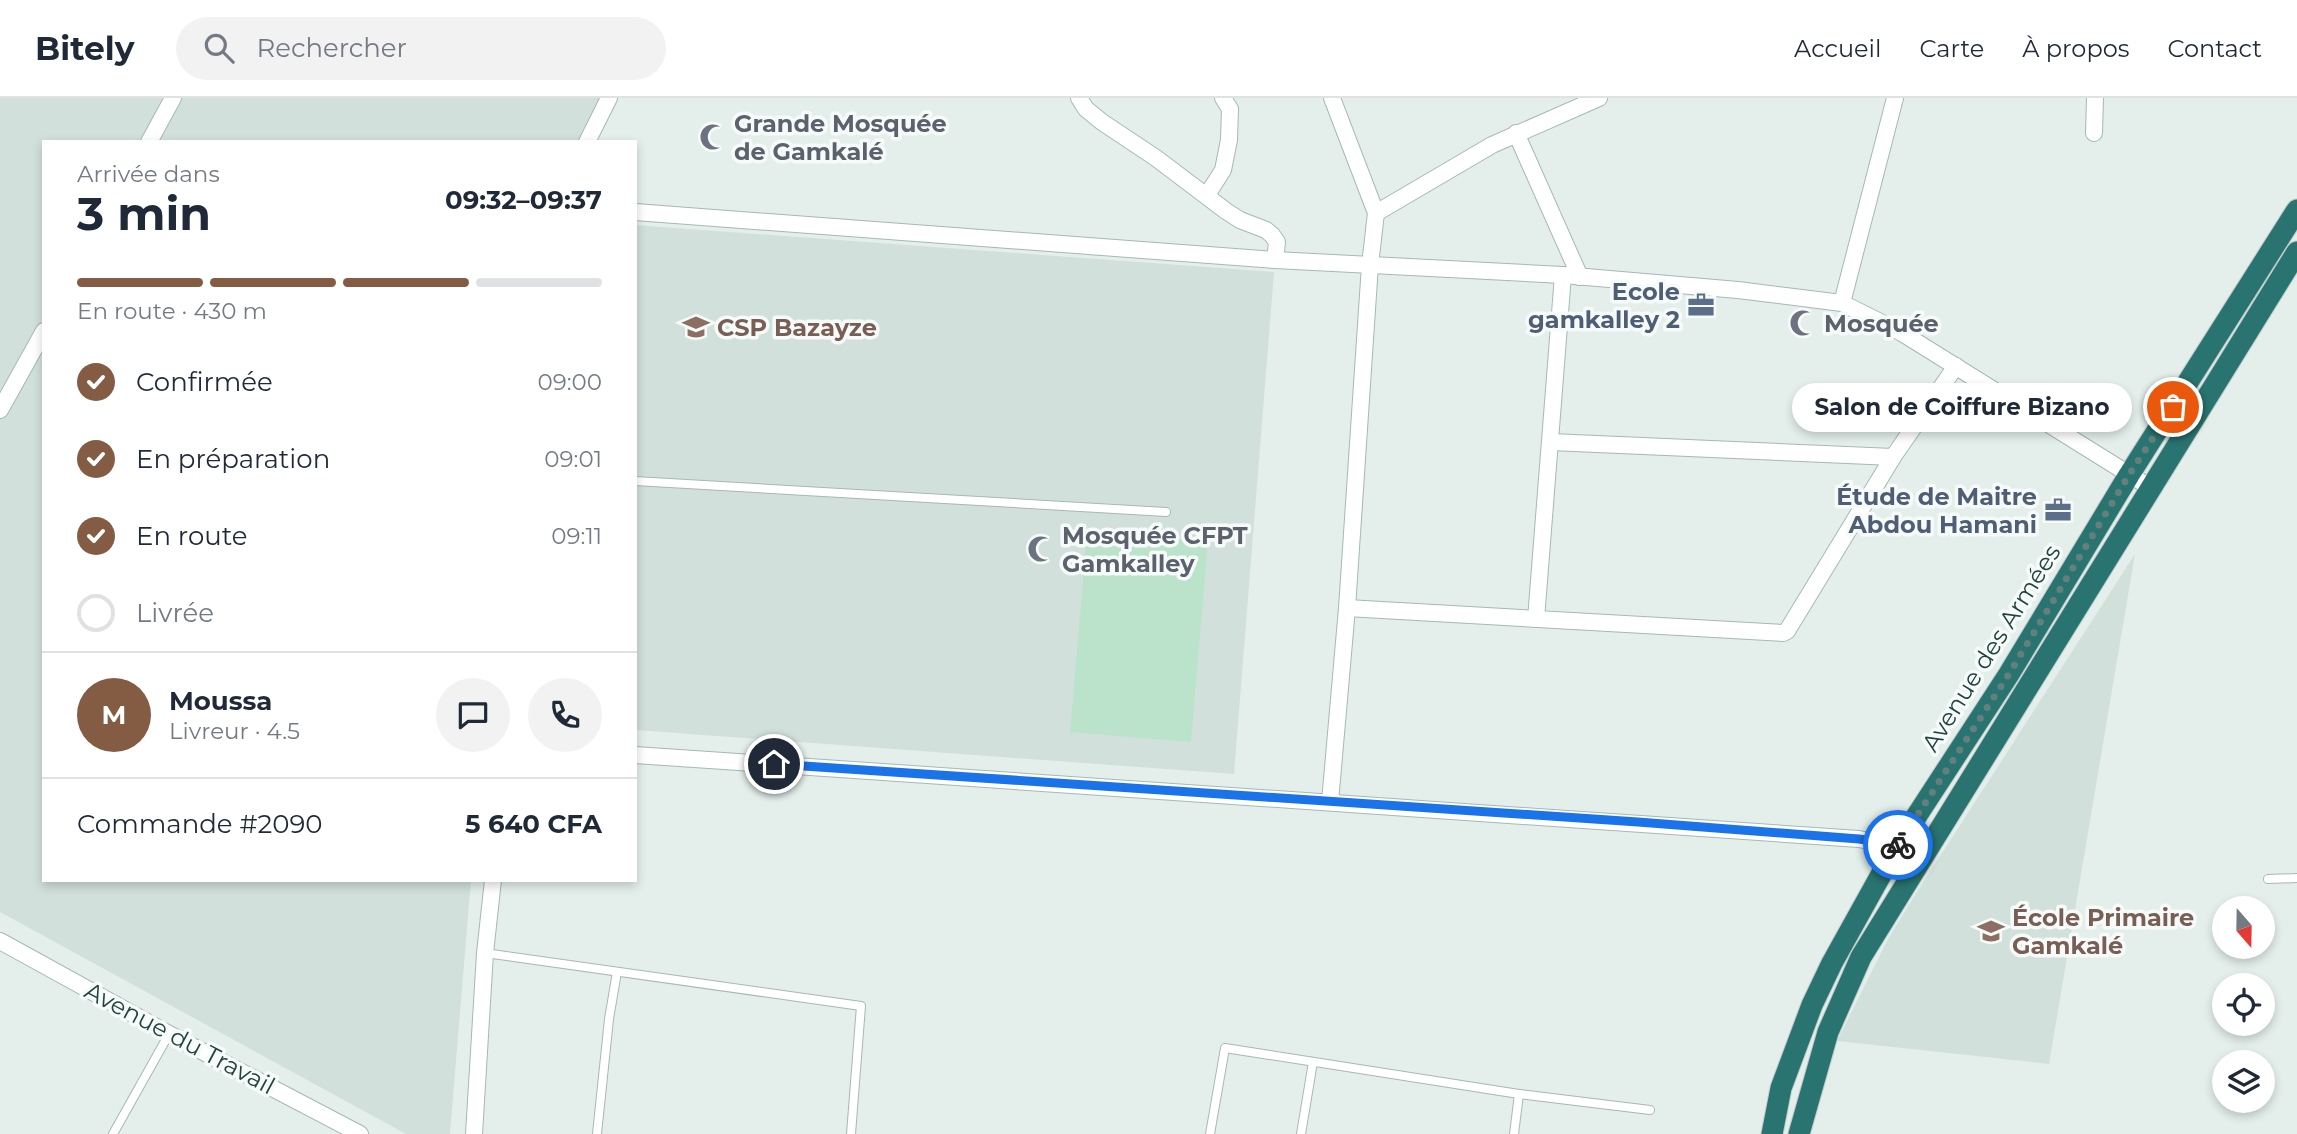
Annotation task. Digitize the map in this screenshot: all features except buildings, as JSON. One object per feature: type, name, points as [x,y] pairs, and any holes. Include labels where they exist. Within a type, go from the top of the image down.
[{"type":"highway","name":"Avenue des Armées","points":[[1772,1134],[1782,1088],[1812,1004],[1897,846],[2009,674],[2129,475],[2297,209]]},
{"type":"highway","points":[[1799,1134],[1828,1032],[1861,957],[2297,253]]},
{"type":"street","points":[[150,140],[173,98]]},
{"type":"street","points":[[588,140],[609,98]]},
{"type":"street","points":[[1079,98],[1086,109],[1102,122],[1208,195],[1226,211],[1266,230],[1276,242],[1275,260]]},
{"type":"street","points":[[1208,195],[1223,170],[1229,140],[1230,109],[1223,98]]},
{"type":"street","points":[[1330,802],[1376,213],[1332,98]]},
{"type":"street","points":[[1376,213],[1516,133],[1599,98]]},
{"type":"street","points":[[1842,303],[1895,98]]},
{"type":"street","points":[[2094,133],[2095,98]]},
{"type":"street","points":[[1516,133],[1580,277]]},
{"type":"street","points":[[637,212],[1275,260],[1563,275],[1738,290],[1842,303],[1902,333],[2151,488]]},
{"type":"street","points":[[1536,619],[1563,275]]},
{"type":"street","points":[[0,410],[42,335]]},
{"type":"street","points":[[1347,608],[1783,634],[1893,457],[1956,366]]},
{"type":"street","points":[[1550,442],[1893,457]]},
{"type":"street","points":[[637,755],[1859,839],[1924,853]]},
{"type":"street","points":[[474,1134],[485,953],[493,882]]},
{"type":"street","name":"Avenue du Travail","points":[[0,941],[169,1034],[360,1134]]},
{"type":"lane","points":[[637,481],[1166,512]]},
{"type":"lane","points":[[2268,879],[2297,878]]},
{"type":"lane","points":[[485,953],[861,1006],[851,1134]]},
{"type":"lane","points":[[597,1134],[609,1019],[617,972]]},
{"type":"lane","points":[[113,1134],[169,1034]]},
{"type":"lane","points":[[1210,1134],[1225,1048],[1519,1094],[1650,1110]]},
{"type":"lane","points":[[1301,1134],[1313,1062]]},
{"type":"lane","points":[[1514,1134],[1519,1094]]},
{"type":"shaded area","points":[[0,98],[600,98],[579,140],[42,140],[42,882],[471,882],[450,1134],[406,1134],[0,912]]},
{"type":"shaded area","points":[[637,225],[1274,272],[1234,774],[637,730]]},
{"type":"shaded area","points":[[2135,554],[2049,1064],[1837,1041],[1888,939],[1913,898]]},
{"type":"green space","points":[[1087,532],[1208,542],[1191,742],[1070,732]]},
{"type":"way so far","points":[[1898,845],[2009,674],[2173,407]]},
{"type":"place","name":"Grande Mosquée de Gamkalé","points":[[713,137]]},
{"type":"place","name":"Ecole gamkalley 2","points":[[1701,305]]},
{"type":"place","name":"Mosquée","points":[[1803,323]]},
{"type":"place","name":"CSP Bazayze","points":[[696,327]]},
{"type":"place","name":"Salon de Coiffure Bizano","points":[[2173,407]]},
{"type":"place","name":"Étude de Maitre Abdou Hamani","points":[[2058,510]]},
{"type":"place","name":"Mosquée CFPT Gamkalley","points":[[1041,549]]},
{"type":"place","name":"École Primaire Gamkalé","points":[[1991,931]]},
{"type":"route","points":[[774,764],[1638,822],[1859,839],[1898,845]]}]
